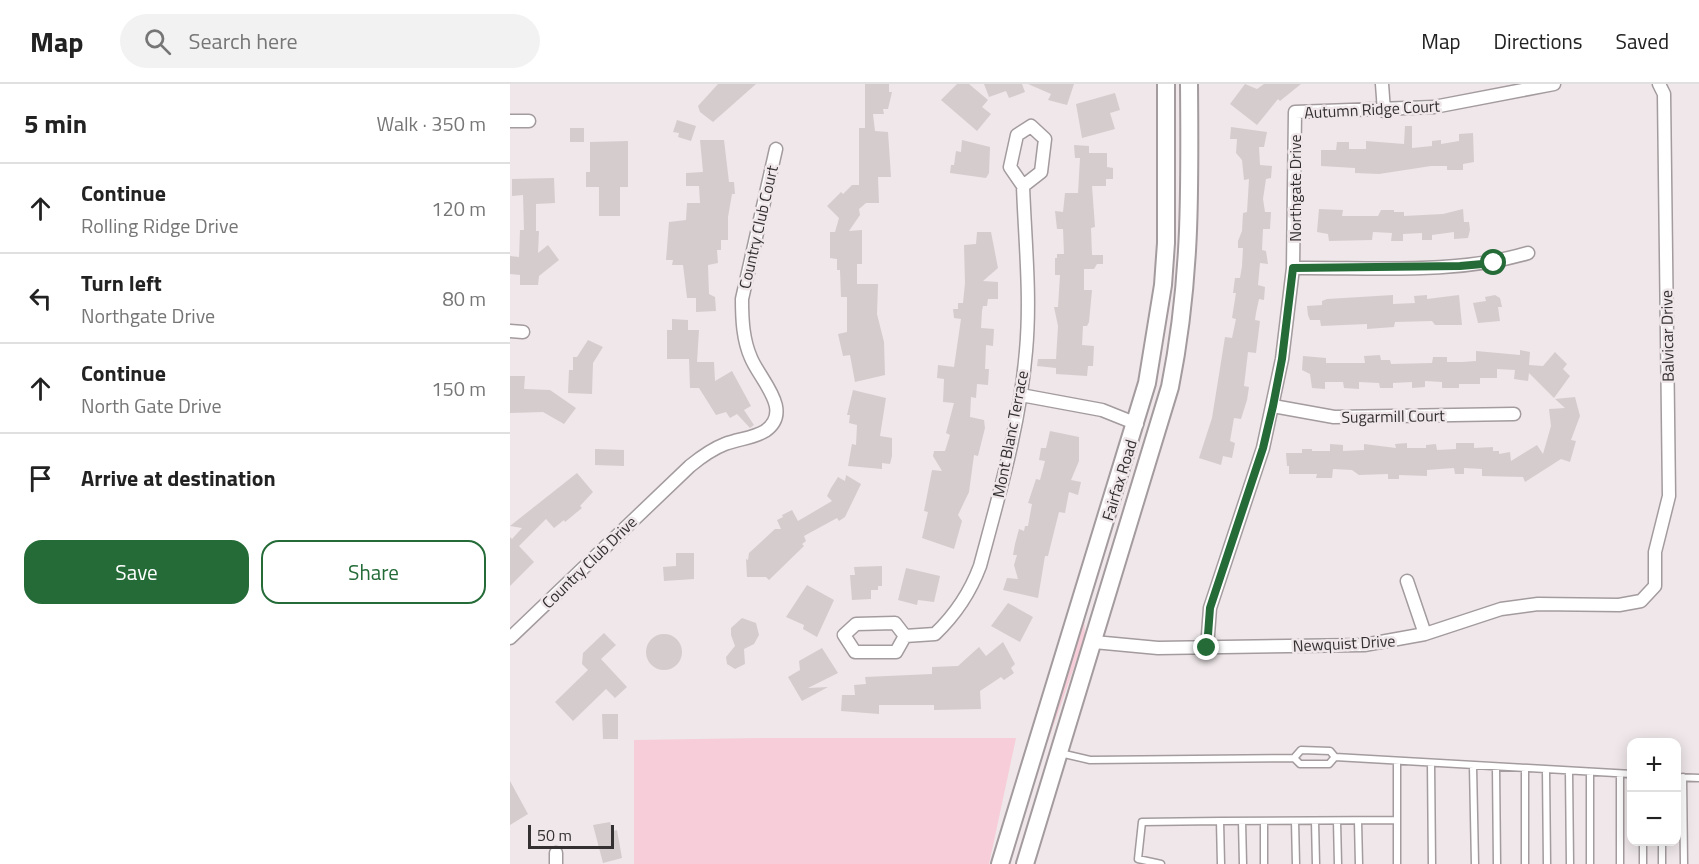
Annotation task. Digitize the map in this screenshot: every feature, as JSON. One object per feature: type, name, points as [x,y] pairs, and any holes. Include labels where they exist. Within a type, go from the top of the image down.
[{"type":"main road","name":"Fairfax Road","points":[[1000,864],[1137,424],[1153,352],[1163,285],[1166,243],[1166,84]]},
{"type":"main road","name":"Fairfax Road","points":[[1025,864],[1159,430],[1179,345],[1190,244],[1189,84]]},
{"type":"main road","points":[[1122,550],[1124,492],[1142,431],[1137,424]]},
{"type":"main road","points":[[1094,642],[1088,631],[1087,610],[1105,547],[1105,526]]},
{"type":"main road","points":[[1059,675],[1060,688],[1048,729],[1059,752]]},
{"type":"street","points":[[1382,84],[1384,111]]},
{"type":"street","name":"Autumn Ridge Court","points":[[1295,112],[1434,108],[1554,84]]},
{"type":"street","name":"Balvicar Drive","points":[[1655,586],[1655,552],[1669,496],[1664,94],[1659,84]]},
{"type":"street","name":"Northgate Drive","points":[[1207,648],[1210,608],[1263,448],[1284,349],[1293,268],[1295,112]]},
{"type":"street","points":[[510,121],[529,121]]},
{"type":"street","name":"Country Club Court","points":[[666,486],[706,454],[768,429],[776,415],[775,398],[760,376],[746,341],[742,300],[776,149]]},
{"type":"street","name":"Mont Blanc Terrace","points":[[905,636],[935,634],[961,605],[972,586],[986,543],[1021,396],[1028,304],[1023,186]]},
{"type":"street","points":[[1293,268],[1460,266],[1494,263],[1528,253]]},
{"type":"street","points":[[1021,396],[1102,410],[1137,424]]},
{"type":"street","name":"Sugarmill Court","points":[[1273,406],[1334,417],[1514,414]]},
{"type":"street","name":"Country Club Drive","points":[[510,638],[666,486]]},
{"type":"street","points":[[1407,581],[1425,634]]},
{"type":"street","name":"Newquist Drive","points":[[1094,642],[1158,648],[1364,645],[1425,634],[1501,609],[1538,604],[1619,605],[1641,601],[1655,586]]},
{"type":"street","points":[[895,623],[905,636],[896,652],[855,652],[844,635],[856,624],[895,623]]},
{"type":"lane","points":[[1294,759],[1301,750],[1330,751],[1335,757],[1627,774]]},
{"type":"lane","points":[[1059,752],[1090,760],[1294,759],[1300,764],[1329,764],[1335,757]]},
{"type":"lane","points":[[1397,761],[1397,864]]},
{"type":"lane","points":[[1431,763],[1432,864]]},
{"type":"lane","points":[[1473,766],[1475,864]]},
{"type":"lane","points":[[1496,767],[1497,864]]},
{"type":"lane","points":[[1525,769],[1525,864]]},
{"type":"lane","points":[[1546,770],[1547,864]]},
{"type":"lane","points":[[1569,771],[1570,864]]},
{"type":"lane","points":[[1590,772],[1590,864]]},
{"type":"lane","points":[[1620,774],[1620,864]]},
{"type":"lane","points":[[1681,777],[1699,778]]},
{"type":"lane","points":[[1681,792],[1684,864]]},
{"type":"lane","points":[[1358,820],[1359,864]]},
{"type":"lane","points":[[1161,864],[1138,859],[1142,822],[1397,820]]},
{"type":"lane","points":[[1220,821],[1221,864]]},
{"type":"lane","points":[[1242,821],[1243,864]]},
{"type":"lane","points":[[1264,821],[1264,864]]},
{"type":"lane","points":[[1295,821],[1296,864]]},
{"type":"lane","points":[[1315,821],[1316,864]]},
{"type":"lane","points":[[1337,821],[1338,864]]},
{"type":"lane","points":[[1643,846],[1643,864]]},
{"type":"lane","points":[[1662,846],[1662,864]]},
{"type":"shaded area","points":[[1084,615],[1085,636],[1048,741],[1045,740]]},
{"type":"shaded area","points":[[1016,738],[989,864],[634,864],[634,740]]},
{"type":"building","points":[[718,84],[756,84],[713,122],[700,112],[698,106]]},
{"type":"building","points":[[865,84],[889,84],[889,92],[892,92],[888,109],[883,109],[884,114],[873,114],[875,131],[888,132],[891,177],[878,177],[879,203],[866,203],[859,209],[860,215],[849,231],[862,230],[862,264],[857,264],[857,284],[878,284],[877,314],[884,342],[885,375],[855,382],[850,355],[843,356],[838,334],[847,332],[847,297],[841,297],[840,270],[837,270],[837,259],[830,258],[830,232],[835,232],[839,218],[827,206],[841,192],[843,194],[852,185],[859,185],[859,128],[865,128]]},
{"type":"building","points":[[957,84],[969,84],[988,100],[982,107],[991,114],[977,131],[941,100]]},
{"type":"building","points":[[984,84],[1022,84],[1025,92],[1009,98],[1006,91],[989,97]]},
{"type":"building","points":[[1028,84],[1074,84],[1067,105],[1048,100],[1051,94]]},
{"type":"building","points":[[1245,84],[1257,89],[1264,84],[1301,84],[1280,101],[1278,99],[1257,125],[1230,104]]},
{"type":"building","points":[[1115,93],[1120,110],[1110,113],[1115,129],[1082,138],[1076,104]]},
{"type":"building","points":[[677,120],[696,126],[691,141],[678,137],[679,133],[673,132]]},
{"type":"building","points":[[1405,126],[1412,126],[1412,148],[1432,146],[1432,141],[1441,140],[1441,144],[1459,141],[1459,134],[1473,133],[1474,162],[1463,164],[1463,170],[1447,170],[1447,166],[1431,166],[1379,174],[1355,173],[1355,168],[1321,166],[1321,150],[1336,150],[1337,142],[1349,142],[1349,149],[1366,149],[1366,141],[1404,144]]},
{"type":"building","points":[[1231,127],[1267,132],[1264,147],[1259,147],[1260,165],[1272,166],[1271,178],[1266,179],[1263,199],[1265,212],[1271,212],[1270,229],[1263,229],[1262,250],[1266,251],[1268,264],[1260,263],[1258,285],[1265,287],[1264,300],[1259,299],[1256,313],[1255,320],[1260,321],[1256,353],[1248,352],[1244,386],[1249,387],[1247,400],[1241,419],[1234,418],[1230,441],[1235,443],[1232,458],[1223,456],[1221,465],[1199,458],[1212,418],[1225,337],[1232,338],[1236,319],[1232,318],[1236,293],[1233,293],[1235,278],[1240,278],[1242,266],[1243,248],[1238,248],[1238,241],[1242,231],[1243,213],[1247,212],[1249,179],[1244,180],[1242,160],[1236,153],[1237,139],[1230,139]]},
{"type":"building","points":[[570,128],[584,128],[584,142],[570,142]]},
{"type":"building","points":[[700,140],[724,140],[729,182],[734,182],[735,194],[732,194],[728,217],[728,240],[721,240],[721,250],[717,250],[718,263],[708,265],[709,294],[715,297],[716,311],[696,312],[696,298],[687,298],[683,265],[672,265],[673,260],[666,260],[669,222],[686,220],[687,203],[700,203],[699,186],[686,186],[686,173],[703,172]]},
{"type":"building","points":[[962,140],[990,147],[989,173],[986,178],[950,173],[956,151],[961,152]]},
{"type":"building","points":[[628,141],[628,187],[620,187],[620,216],[599,216],[599,187],[586,187],[586,172],[590,172],[590,142]]},
{"type":"building","points":[[1074,145],[1089,146],[1089,153],[1107,153],[1107,167],[1113,168],[1113,179],[1106,179],[1106,186],[1092,186],[1095,227],[1091,228],[1092,255],[1103,255],[1103,264],[1097,264],[1094,269],[1084,269],[1084,290],[1092,290],[1089,322],[1087,326],[1083,326],[1082,345],[1094,346],[1093,366],[1088,366],[1087,376],[1056,374],[1056,368],[1037,366],[1038,359],[1056,359],[1058,326],[1054,307],[1058,307],[1060,275],[1055,275],[1055,258],[1057,254],[1064,254],[1063,229],[1057,229],[1055,211],[1063,212],[1065,193],[1078,193],[1080,158],[1075,158]]},
{"type":"building","points":[[554,178],[555,203],[536,204],[536,231],[539,231],[538,253],[548,245],[559,260],[539,276],[538,285],[520,285],[520,275],[510,274],[510,256],[519,257],[520,230],[524,230],[523,195],[512,196],[512,179]]},
{"type":"building","points":[[1319,209],[1343,210],[1342,216],[1378,216],[1381,210],[1394,210],[1394,212],[1404,212],[1404,216],[1443,214],[1463,209],[1464,222],[1469,222],[1470,230],[1468,238],[1454,239],[1454,232],[1432,235],[1432,240],[1422,240],[1422,233],[1403,234],[1403,241],[1391,241],[1392,233],[1373,232],[1372,240],[1329,241],[1328,234],[1317,232]]},
{"type":"building","points":[[977,232],[991,232],[998,268],[983,281],[998,282],[998,299],[988,299],[987,306],[983,306],[982,311],[981,328],[994,329],[993,346],[986,345],[985,369],[989,369],[988,385],[977,384],[976,398],[971,397],[970,417],[984,420],[985,428],[978,456],[974,455],[969,492],[958,515],[962,521],[954,549],[922,538],[928,512],[924,511],[932,470],[942,471],[933,456],[934,451],[945,451],[950,435],[946,433],[954,403],[943,402],[944,379],[937,378],[938,365],[954,367],[961,319],[954,318],[953,309],[958,309],[958,303],[963,303],[964,245],[976,244]]},
{"type":"building","points":[[1393,295],[1393,304],[1415,303],[1414,296],[1427,295],[1427,299],[1459,295],[1462,325],[1435,325],[1432,321],[1395,322],[1394,327],[1367,329],[1367,324],[1321,326],[1320,320],[1310,320],[1308,315],[1307,306],[1322,305],[1322,301],[1327,299]]},
{"type":"building","points":[[1495,295],[1500,298],[1502,307],[1498,307],[1500,321],[1478,323],[1473,303],[1486,301],[1485,297]]},
{"type":"building","points":[[672,319],[688,320],[688,330],[699,330],[697,362],[714,362],[715,381],[732,371],[751,406],[744,410],[754,425],[750,428],[737,414],[730,418],[726,412],[716,415],[699,388],[690,388],[689,359],[667,359],[667,330],[672,330]]},
{"type":"building","points":[[588,340],[603,347],[593,363],[592,394],[568,393],[569,370],[573,370],[573,357],[577,357]]},
{"type":"building","points":[[1520,350],[1530,352],[1529,365],[1543,366],[1555,352],[1567,364],[1563,369],[1570,376],[1554,398],[1529,373],[1528,381],[1514,379],[1515,370],[1497,369],[1497,378],[1480,378],[1480,384],[1459,384],[1459,388],[1442,388],[1442,382],[1425,381],[1425,387],[1412,388],[1412,382],[1393,383],[1393,388],[1380,388],[1379,383],[1359,382],[1359,389],[1344,388],[1343,382],[1325,382],[1325,389],[1312,388],[1310,374],[1302,370],[1303,356],[1326,358],[1326,363],[1365,363],[1364,356],[1380,355],[1381,360],[1390,360],[1391,364],[1432,363],[1433,357],[1447,357],[1447,362],[1476,361],[1476,351],[1520,355]]},
{"type":"building","points":[[510,376],[525,376],[524,389],[550,390],[576,408],[564,424],[543,412],[510,413]]},
{"type":"building","points":[[853,390],[886,398],[880,436],[892,438],[892,456],[890,464],[882,463],[882,469],[848,466],[852,444],[856,445],[857,425],[849,423],[850,415],[847,415]]},
{"type":"building","points":[[1575,397],[1580,416],[1571,440],[1576,441],[1570,462],[1561,459],[1525,482],[1523,477],[1482,476],[1482,469],[1464,468],[1464,474],[1455,474],[1454,468],[1427,470],[1427,476],[1399,475],[1399,479],[1388,479],[1388,474],[1359,475],[1352,470],[1333,469],[1332,478],[1316,478],[1317,474],[1289,474],[1286,453],[1302,453],[1302,449],[1330,451],[1330,444],[1343,445],[1343,451],[1364,450],[1364,444],[1396,448],[1395,444],[1407,443],[1407,448],[1426,448],[1426,445],[1436,444],[1437,450],[1456,449],[1456,443],[1474,443],[1474,448],[1493,447],[1493,451],[1499,451],[1499,454],[1510,452],[1511,461],[1537,445],[1543,454],[1551,426],[1549,409],[1565,408],[1555,399]]},
{"type":"building","points":[[1050,431],[1079,437],[1079,461],[1071,480],[1081,482],[1078,495],[1069,492],[1065,513],[1059,512],[1048,556],[1045,556],[1038,598],[1003,590],[1007,578],[1018,579],[1014,565],[1017,555],[1013,555],[1015,544],[1019,529],[1024,531],[1025,526],[1028,526],[1032,504],[1028,503],[1036,479],[1040,480],[1045,461],[1039,460],[1041,448],[1046,448]]},
{"type":"building","points":[[595,449],[624,450],[624,466],[595,465]]},
{"type":"building","points":[[577,473],[593,492],[580,506],[582,508],[565,522],[564,520],[554,528],[546,519],[519,546],[534,562],[510,586],[510,537],[512,539],[522,528],[510,526]]},
{"type":"building","points":[[846,475],[861,484],[845,517],[839,521],[837,518],[804,536],[806,541],[802,544],[804,546],[769,580],[766,577],[747,577],[746,559],[748,560],[749,553],[775,529],[781,529],[777,520],[792,510],[798,521],[832,501],[827,496],[831,488],[838,477],[845,481]]},
{"type":"building","points":[[676,553],[694,553],[694,579],[664,581],[663,567],[676,566]]},
{"type":"building","points":[[882,566],[882,586],[878,586],[878,590],[871,590],[871,599],[852,600],[850,575],[855,575],[854,567]]},
{"type":"building","points":[[906,568],[940,576],[934,602],[918,600],[917,605],[898,600]]},
{"type":"building","points":[[807,585],[834,600],[817,637],[803,629],[804,625],[786,617]]},
{"type":"building","points":[[1008,603],[1033,617],[1020,642],[991,626]]},
{"type":"building","points":[[742,618],[756,623],[759,635],[754,644],[744,649],[745,664],[735,669],[727,664],[726,657],[735,646],[731,628]]},
{"type":"building","points":[[604,633],[616,645],[601,659],[627,687],[615,698],[606,689],[573,721],[555,702],[588,670],[582,664],[583,653]]},
{"type":"building","points":[[664,634],[677,639],[682,652],[677,665],[664,670],[651,665],[646,652],[651,639]]},
{"type":"building","points":[[1003,642],[1015,664],[1011,668],[1014,673],[1004,680],[1001,677],[980,691],[981,709],[934,710],[934,705],[879,705],[879,714],[841,711],[842,695],[855,695],[854,685],[866,684],[865,677],[932,674],[932,667],[958,666],[979,647],[986,656]]},
{"type":"building","points":[[822,648],[838,673],[808,688],[828,687],[802,701],[788,677],[800,670],[799,661]]},
{"type":"building","points":[[602,714],[618,714],[618,739],[603,739]]},
{"type":"building","points":[[510,781],[528,814],[510,825]]},
{"type":"building","points":[[610,822],[613,831],[617,830],[622,858],[603,863],[593,825]]},
{"type":"route","points":[[1207,648],[1210,608],[1263,448],[1273,406],[1282,359],[1293,268],[1460,266],[1494,263]]}]
